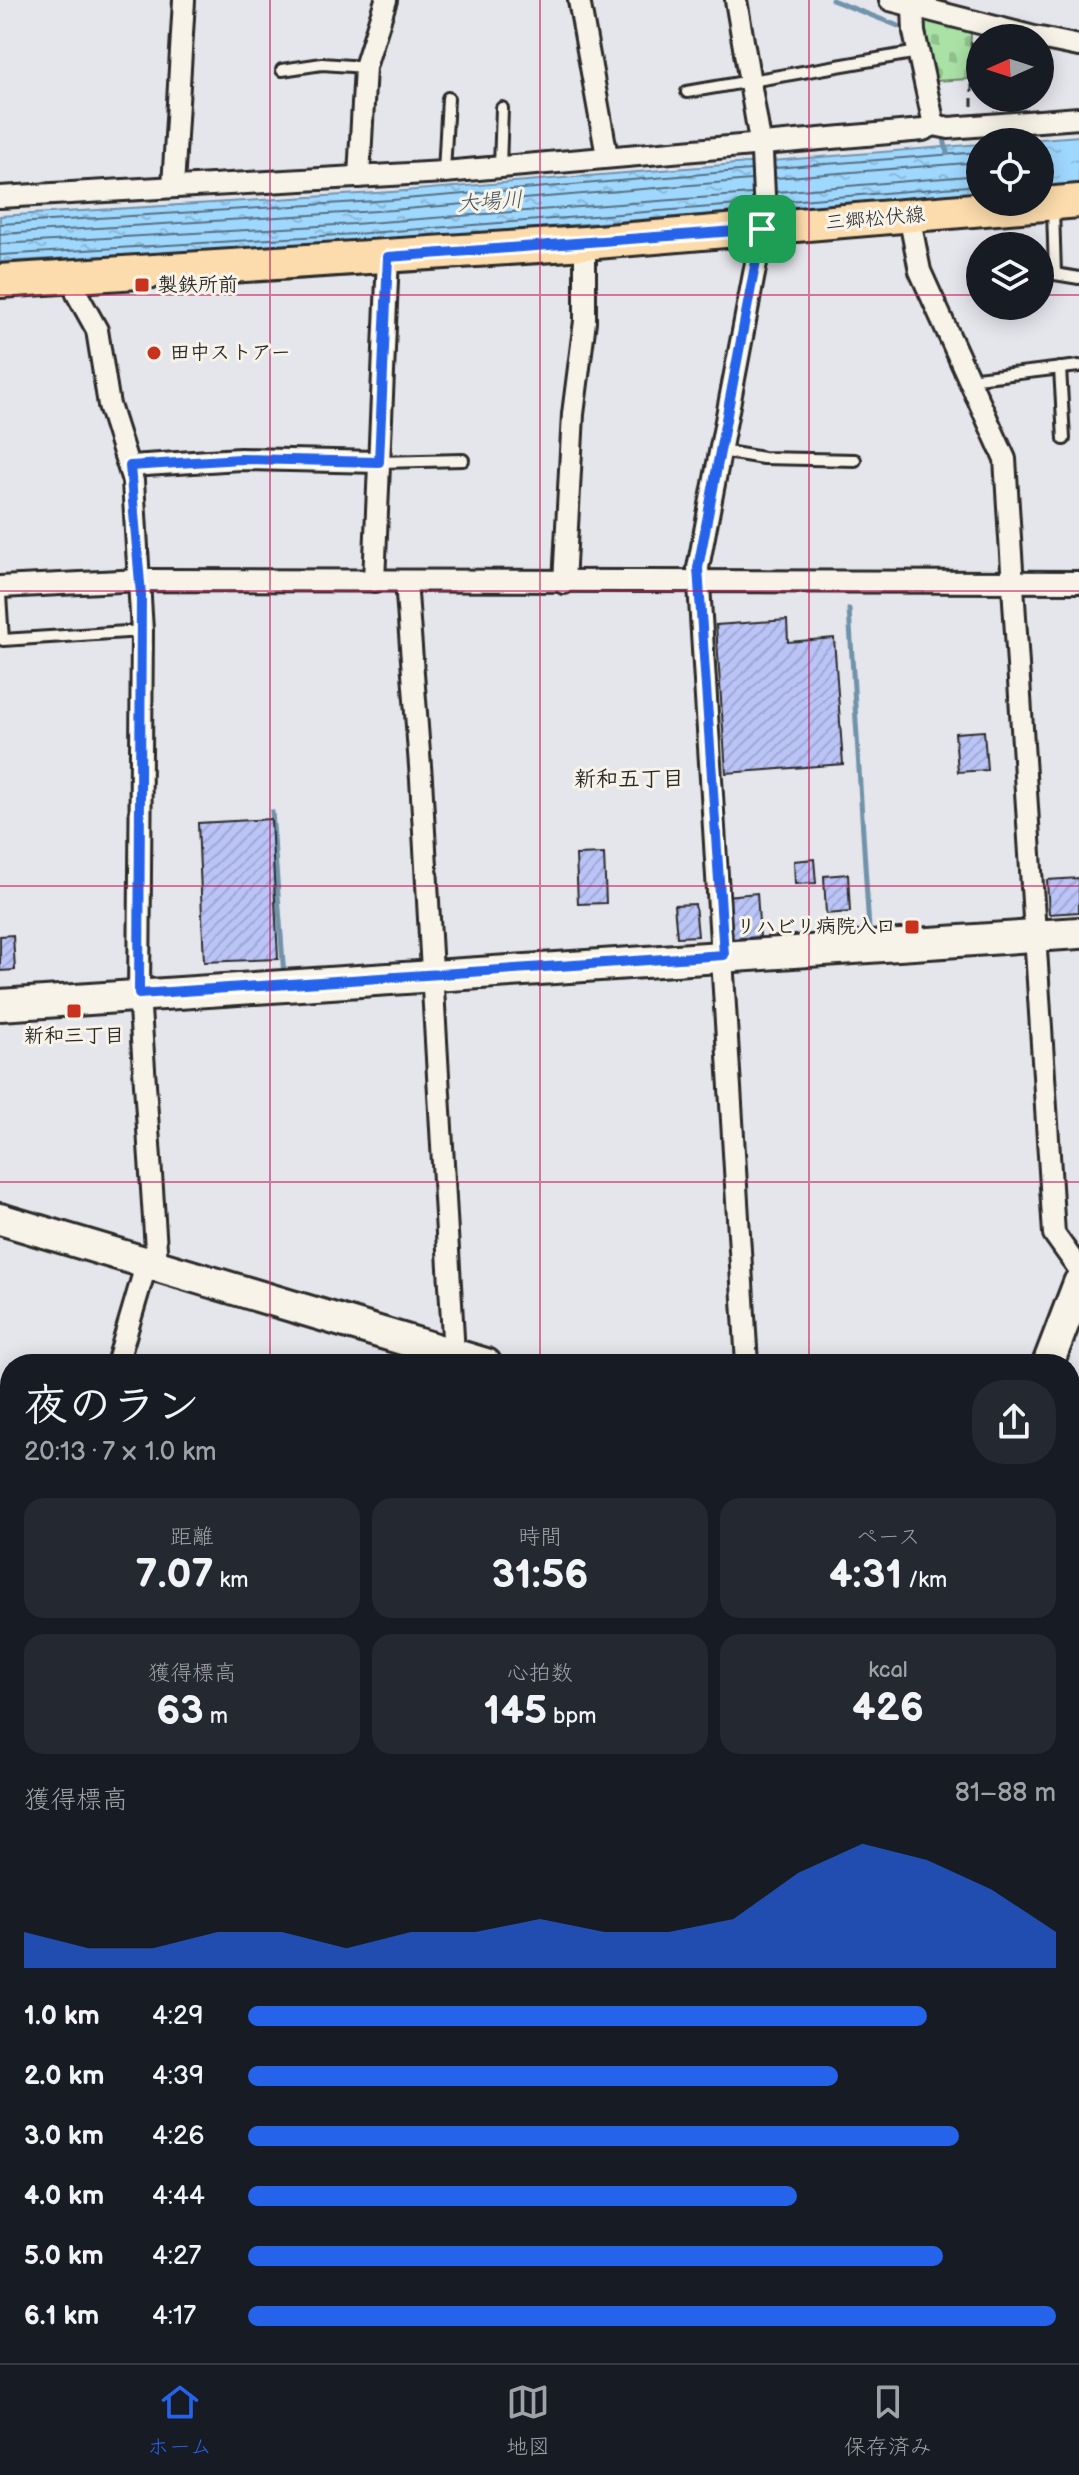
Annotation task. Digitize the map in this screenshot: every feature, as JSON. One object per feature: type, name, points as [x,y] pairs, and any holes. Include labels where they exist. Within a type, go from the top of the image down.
[{"type":"main road","name":"三郷松伏線","points":[[0,281],[585,243],[763,222],[909,215],[1066,202]]},
{"type":"street","points":[[173,187],[184,0]]},
{"type":"street","points":[[359,177],[365,67],[386,0]]},
{"type":"street","points":[[579,0],[607,156]]},
{"type":"street","points":[[736,0],[762,148],[763,222],[698,568],[746,1354]]},
{"type":"street","points":[[890,0],[984,24]]},
{"type":"street","points":[[913,7],[918,52],[934,125]]},
{"type":"street","points":[[1054,41],[1079,46]]},
{"type":"street","points":[[0,197],[444,172],[607,156],[762,148],[923,130],[934,125],[972,126],[1079,118]]},
{"type":"street","points":[[909,215],[920,271],[1005,459],[1054,1234],[1079,1269]]},
{"type":"street","points":[[564,583],[573,414],[585,321],[585,243]]},
{"type":"street","points":[[374,581],[388,257]]},
{"type":"street","points":[[76,276],[77,294],[97,330],[109,405],[130,466],[141,580],[139,994],[152,1263],[120,1354]]},
{"type":"street","points":[[130,466],[225,459],[379,462]]},
{"type":"street","points":[[0,587],[141,580],[1079,582]]},
{"type":"street","points":[[406,581],[432,975],[451,1354]]},
{"type":"street","points":[[0,1005],[1079,933]]},
{"type":"street","points":[[0,1219],[441,1354]]},
{"type":"street","points":[[1055,1354],[1079,1283]]},
{"type":"lane","points":[[687,92],[918,52]]},
{"type":"lane","points":[[282,70],[322,64],[365,67]]},
{"type":"lane","points":[[444,172],[448,98]]},
{"type":"lane","points":[[500,167],[502,108]]},
{"type":"lane","points":[[1066,202],[1055,274],[1079,278]]},
{"type":"lane","points":[[968,379],[1079,366]]},
{"type":"lane","points":[[1060,368],[1064,439]]},
{"type":"lane","points":[[721,451],[763,458],[855,460]]},
{"type":"lane","points":[[379,462],[463,460]]},
{"type":"lane","points":[[0,595],[3,640],[142,631]]},
{"type":"path","points":[[972,21],[972,126]]},
{"type":"green space","points":[[921,15],[966,31],[966,79],[934,81]]},
{"type":"water","points":[[1079,136],[1079,184],[1054,187],[1054,138]]},
{"type":"water","name":"大場川","points":[[966,145],[966,194],[356,242],[0,262],[0,216],[392,192]]},
{"type":"building","points":[[787,620],[788,642],[834,638],[843,764],[726,773],[716,625]]},
{"type":"building","points":[[984,731],[987,770],[958,772],[955,733]]},
{"type":"building","points":[[271,819],[278,959],[204,962],[198,823]]},
{"type":"building","points":[[604,854],[606,903],[578,904],[576,855]]},
{"type":"building","points":[[814,859],[816,883],[795,884],[794,861]]},
{"type":"building","points":[[848,874],[850,912],[826,914],[824,876]]},
{"type":"building","points":[[1079,878],[1079,912],[1049,914],[1047,880]]},
{"type":"building","points":[[757,893],[760,937],[729,939],[726,896]]},
{"type":"building","points":[[695,904],[698,936],[677,937],[674,905]]},
{"type":"building","points":[[13,935],[15,970],[0,971],[0,936]]},
{"type":"waterway","points":[[832,0],[906,29]]},
{"type":"waterway","points":[[944,138],[947,153]]},
{"type":"waterway","points":[[849,609],[869,929]]},
{"type":"waterway","points":[[272,812],[284,977]]},
{"type":"place","name":"製鉄所前","points":[[142,285]]},
{"type":"place","name":"田中ストアー","points":[[154,353]]},
{"type":"place","name":"リハビリ病院入口","points":[[912,927]]},
{"type":"place","name":"新和三丁目","points":[[74,1011]]},
{"type":"district","name":"新和五丁目","points":[[629,779]]},
{"type":"route","points":[[762,229],[698,568],[724,955],[139,994],[137,871],[142,631],[140,564],[130,466],[240,459],[379,462],[388,257],[762,229]]}]
